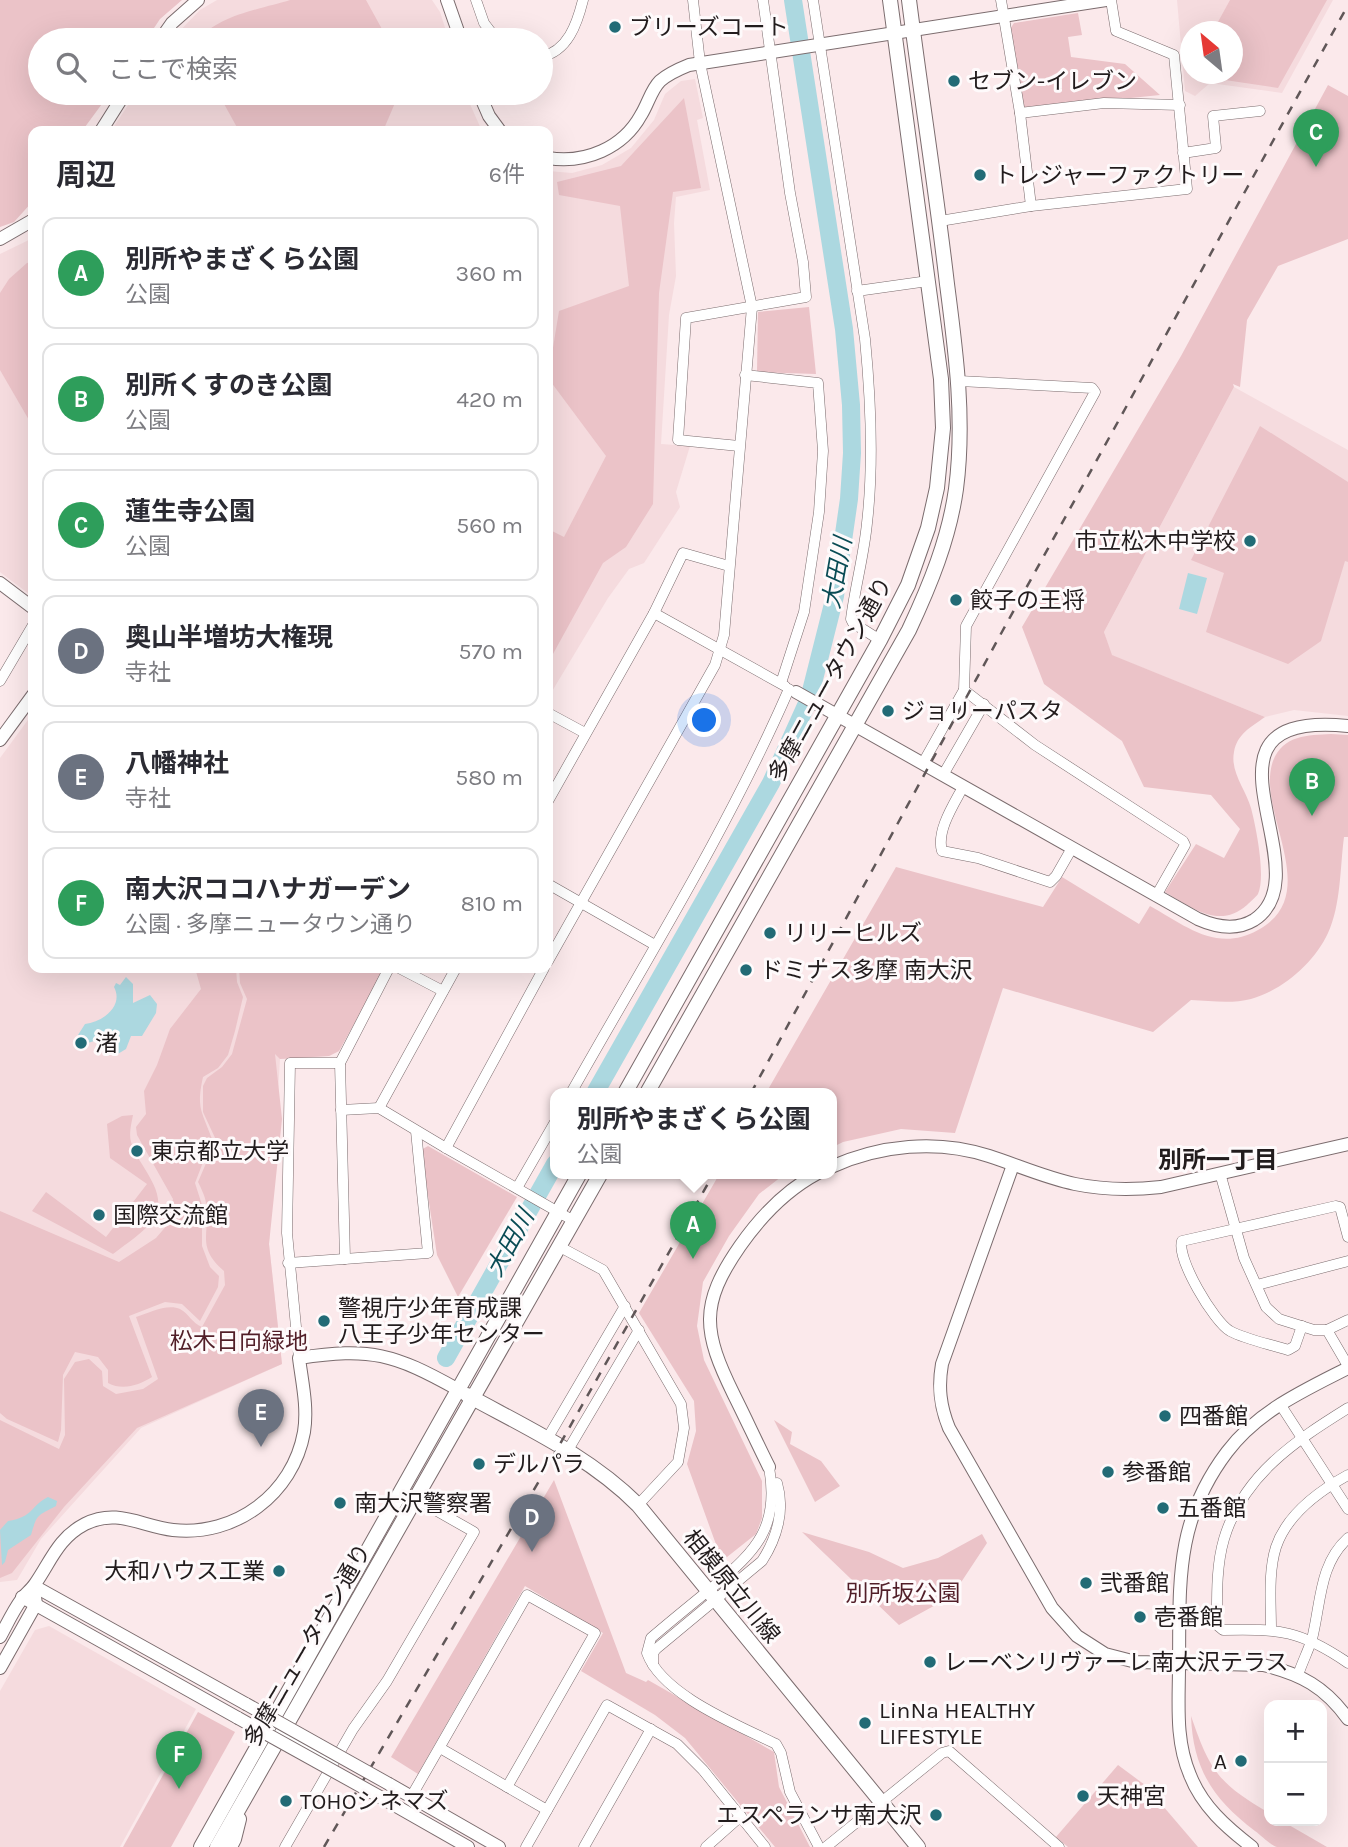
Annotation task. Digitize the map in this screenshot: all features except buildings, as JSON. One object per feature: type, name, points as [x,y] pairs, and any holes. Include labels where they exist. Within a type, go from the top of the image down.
[{"type":"main road","name":"多摩ニュータウン通り","points":[[628,1088],[880,640],[908,585],[933,508],[940,469],[943,428],[941,379],[890,0]]},
{"type":"main road","name":"多摩ニュータウン通り","points":[[650,1088],[909,630],[944,543],[955,492],[960,446],[959,381],[909,0]]},
{"type":"main road","name":"多摩ニュータウン通り","points":[[201,1847],[577,1179]]},
{"type":"main road","name":"多摩ニュータウン通り","points":[[218,1847],[598,1179]]},
{"type":"main road","name":"相模原立川線","points":[[457,1390],[569,1451],[607,1476],[638,1506],[918,1847]]},
{"type":"main road","points":[[190,1847],[203,1825],[227,1799]]},
{"type":"main road","points":[[230,1847],[241,1807]]},
{"type":"street","points":[[168,28],[198,0]]},
{"type":"street","points":[[477,0],[488,28]]},
{"type":"street","points":[[553,52],[559,49],[571,35],[578,22],[583,0]]},
{"type":"street","points":[[553,952],[721,650],[752,307],[700,63],[693,0]]},
{"type":"street","points":[[739,446],[678,440],[686,318],[806,297],[763,0]]},
{"type":"street","points":[[813,0],[815,45],[857,291],[870,388],[872,445],[868,519],[851,619],[880,640]]},
{"type":"street","points":[[1001,0],[1020,113],[1031,206]]},
{"type":"street","points":[[553,159],[583,158],[618,141],[635,125],[662,79],[677,70],[700,63],[1077,2],[1109,0],[1116,31],[1174,55],[1187,189],[1031,206],[940,221]]},
{"type":"street","points":[[450,1],[458,28]]},
{"type":"street","points":[[1020,113],[1104,103],[1180,105]]},
{"type":"street","points":[[104,126],[117,105]]},
{"type":"street","points":[[484,105],[496,126]]},
{"type":"street","points":[[1183,153],[1216,148],[1213,116],[1260,111]]},
{"type":"street","points":[[0,239],[28,223]]},
{"type":"street","points":[[857,291],[928,281]]},
{"type":"street","points":[[574,1088],[761,755],[788,688],[804,612],[819,512],[823,451],[818,383],[745,375]]},
{"type":"street","points":[[923,763],[964,690],[966,626],[1095,392],[1092,388],[959,381]]},
{"type":"street","points":[[553,792],[654,613],[683,553],[729,566]]},
{"type":"street","points":[[0,583],[28,604]]},
{"type":"street","points":[[654,613],[1156,896],[1216,926],[1238,927],[1259,916],[1270,905],[1277,878],[1262,785],[1265,755],[1280,736],[1297,727],[1317,724],[1348,726]]},
{"type":"street","points":[[0,681],[28,633]]},
{"type":"street","points":[[964,690],[1035,746],[1184,841],[1185,845],[1156,896]]},
{"type":"street","points":[[0,740],[28,702]]},
{"type":"street","points":[[943,775],[984,704]]},
{"type":"street","points":[[553,716],[585,733]]},
{"type":"street","points":[[963,787],[947,818],[941,843],[942,851],[978,858],[1050,882],[1072,848]]},
{"type":"street","points":[[553,887],[655,945]]},
{"type":"street","points":[[345,1259],[340,1063],[386,973]]},
{"type":"street","points":[[409,973],[443,991]]},
{"type":"street","points":[[379,1108],[453,973]]},
{"type":"street","points":[[446,1148],[541,973]]},
{"type":"street","points":[[0,1637],[22,1597],[34,1586],[61,1541],[86,1523],[116,1516],[174,1530],[217,1528],[235,1521],[265,1502],[287,1477],[304,1433],[305,1408],[286,1233],[290,1063],[340,1063]]},
{"type":"street","points":[[341,1110],[379,1108],[574,1221]]},
{"type":"street","points":[[288,1263],[428,1253],[416,1131]]},
{"type":"street","points":[[520,1190],[550,1132]]},
{"type":"street","points":[[837,1165],[873,1152],[926,1146],[972,1151],[1073,1184],[1114,1189],[1161,1187],[1348,1144]]},
{"type":"street","points":[[1013,1165],[940,1376],[939,1391],[944,1417],[1052,1608],[1077,1636],[1099,1650],[1121,1659],[1142,1663],[1263,1665],[1298,1675],[1329,1696],[1348,1719]]},
{"type":"street","points":[[1220,1173],[1244,1258],[1270,1312],[1279,1320],[1327,1330],[1348,1320]]},
{"type":"street","points":[[809,1179],[778,1201],[755,1225],[723,1271],[710,1309],[709,1326],[714,1352],[779,1490],[780,1508],[776,1534],[754,1569],[711,1596],[656,1649],[653,1653],[653,1666],[692,1700],[776,1744],[781,1753],[790,1792],[818,1847]]},
{"type":"street","points":[[1302,1326],[1295,1346],[1288,1350],[1230,1331],[1215,1317],[1183,1259],[1180,1246],[1182,1241],[1336,1206],[1339,1207],[1348,1237]]},
{"type":"street","points":[[560,1247],[603,1269],[681,1404],[684,1428],[678,1462],[638,1506]]},
{"type":"street","points":[[1257,1284],[1348,1261]]},
{"type":"street","points":[[547,1439],[625,1306]]},
{"type":"street","points":[[569,1451],[639,1330]]},
{"type":"street","points":[[1251,1847],[1219,1820],[1204,1801],[1191,1777],[1179,1734],[1181,1564],[1195,1507],[1227,1452],[1250,1427],[1280,1404],[1348,1367],[1327,1330]]},
{"type":"street","points":[[299,1358],[335,1352],[376,1354],[411,1365],[457,1390]]},
{"type":"street","points":[[1280,1404],[1348,1509]]},
{"type":"street","points":[[1348,1408],[1279,1454],[1239,1503],[1224,1539],[1218,1574],[1217,1625],[1223,1630],[1271,1629],[1311,1640],[1348,1663]]},
{"type":"street","points":[[1271,1629],[1272,1570],[1276,1546],[1286,1527],[1309,1500],[1348,1475]]},
{"type":"street","points":[[285,1847],[353,1729],[387,1681],[474,1532],[416,1499]]},
{"type":"street","points":[[1298,1675],[1311,1640],[1321,1586],[1329,1561],[1335,1550],[1348,1538]]},
{"type":"street","points":[[0,1668],[36,1604],[34,1586]]},
{"type":"street","points":[[34,1586],[499,1847]]},
{"type":"street","points":[[411,1797],[527,1595],[595,1633],[507,1787]]},
{"type":"street","points":[[22,1597],[468,1847]]},
{"type":"street","points":[[526,1847],[607,1705],[677,1744],[765,1847]]},
{"type":"street","points":[[584,1847],[651,1729]]},
{"type":"street","points":[[283,1733],[334,1762]]},
{"type":"street","points":[[440,1748],[547,1810]]},
{"type":"street","points":[[826,1847],[942,1753],[949,1751],[1059,1847]]},
{"type":"street","points":[[706,1847],[741,1816]]},
{"type":"shaded area","points":[[217,0],[432,0],[440,12],[445,28],[183,28],[200,10]]},
{"type":"shaded area","points":[[1177,0],[1333,0],[1282,93],[1217,84],[1243,84],[1243,21],[1180,21],[1180,34]]},
{"type":"shaded area","points":[[695,79],[703,118],[697,120],[710,190],[676,197],[676,276],[669,315],[661,444],[690,446],[676,492],[680,507],[644,563],[629,569],[608,598],[553,690],[553,171],[572,173],[602,165],[631,148],[654,120],[665,94],[681,81]]},
{"type":"shaded area","points":[[1184,84],[1209,84],[1195,96],[1185,91]]},
{"type":"shaded area","points":[[128,105],[470,105],[480,126],[114,126]]},
{"type":"shaded area","points":[[28,240],[28,593],[0,572],[0,254]]},
{"type":"shaded area","name":"市立松木中学校","points":[[1234,387],[1348,450],[1348,716],[1294,710],[1265,717],[1111,655],[1104,632]]},
{"type":"shaded area","name":"東京都立大学","points":[[28,720],[28,973],[382,973],[339,1051],[329,1056],[280,1059],[269,1244],[282,1364],[141,1428],[41,1539],[17,1580],[0,1582],[0,758]]},
{"type":"shaded area","points":[[49,1626],[196,1709],[120,1847],[0,1847],[0,1691],[35,1630]]},
{"type":"green space","points":[[0,0],[182,0],[160,19],[154,28],[28,28],[28,105],[101,105],[86,126],[28,126],[28,207],[14,222],[0,227]]},
{"type":"green space","points":[[290,0],[366,0],[381,28],[212,28],[254,10]]},
{"type":"green space","points":[[1230,0],[1327,0],[1278,88],[1243,83],[1243,21],[1218,21]]},
{"type":"green space","points":[[1078,13],[1082,35],[1068,37],[1071,57],[1125,64],[1160,95],[1023,109],[1010,29],[1014,23]]},
{"type":"green space","points":[[1328,85],[1348,96],[1348,239],[1278,266],[1247,320],[1240,387],[1233,384],[1234,387],[1104,632],[1112,655],[1265,717],[1241,736],[1233,759],[1236,774],[1251,808],[1261,864],[1260,886],[1256,897],[1237,912],[1216,916],[1205,914],[1165,892],[1196,844],[1224,858],[1240,829],[1211,795],[1144,787],[1122,741],[1044,684],[1022,627],[1181,356]]},
{"type":"green space","points":[[684,98],[701,188],[673,192],[659,293],[653,504],[626,547],[603,563],[553,654],[553,532],[564,537],[606,456],[553,385],[553,348],[559,311],[629,286],[620,206],[559,195],[557,182],[621,166]]},
{"type":"green space","points":[[225,105],[394,105],[385,126],[236,126]]},
{"type":"green space","points":[[27,263],[28,418],[0,370],[0,293],[9,279]]},
{"type":"green space","points":[[809,307],[816,374],[757,372],[758,312]]},
{"type":"green space","points":[[1260,426],[1348,482],[1348,562],[1345,561],[1321,641],[1288,664],[1206,632],[1224,573],[1191,560]]},
{"type":"green space","points":[[1348,735],[1348,837],[1344,837],[1338,898],[1328,933],[1315,955],[1286,982],[1263,995],[1244,1001],[1191,1000],[1153,1032],[1003,988],[955,1133],[901,1129],[837,1145],[837,1088],[769,1088],[896,867],[1043,907],[1062,877],[1139,924],[1150,906],[1189,928],[1215,938],[1229,939],[1258,930],[1277,914],[1286,895],[1284,851],[1272,804],[1270,781],[1273,761],[1283,746],[1305,736]]},
{"type":"green space","name":"松木日向緑地","points":[[196,973],[236,973],[243,997],[228,1055],[218,1068],[203,1077],[200,1096],[201,1110],[212,1139],[195,1183],[202,1205],[202,1246],[210,1267],[219,1276],[218,1287],[200,1321],[182,1304],[165,1302],[129,1316],[152,1377],[142,1382],[125,1387],[108,1383],[108,1370],[98,1357],[75,1352],[63,1375],[58,1442],[7,1419],[0,1413],[0,1211],[119,1262],[156,1238],[168,1224],[173,1199],[137,1135],[136,1127],[146,1114],[144,1091],[170,1029],[201,989]]},
{"type":"green space","name":"松木日向緑地","points":[[239,973],[382,973],[339,1051],[329,1056],[280,1059],[275,1054],[282,1119],[269,1244],[282,1364],[137,1428],[64,1507],[12,1573],[0,1578],[0,1420],[59,1449],[65,1435],[64,1379],[75,1362],[89,1359],[102,1371],[103,1386],[116,1394],[143,1389],[158,1379],[136,1317],[158,1309],[175,1307],[202,1327],[225,1285],[224,1271],[215,1262],[207,1246],[206,1203],[198,1182],[216,1140],[203,1112],[203,1086],[207,1078],[222,1067],[232,1054],[247,999],[240,983]]},
{"type":"green space","points":[[133,1115],[131,1142],[151,1179],[158,1198],[158,1208],[145,1228],[113,1254],[32,1211],[46,1192],[106,1237],[147,1184],[110,1158],[107,1124],[122,1116]]},
{"type":"green space","points":[[428,1146],[517,1197],[458,1297],[437,1255],[421,1150]]},
{"type":"green space","points":[[717,1179],[778,1179],[759,1194],[729,1236],[703,1282],[697,1326],[704,1360],[762,1481],[762,1518],[756,1534],[722,1561],[687,1464],[696,1431],[694,1401],[639,1313]]},
{"type":"green space","points":[[774,1420],[792,1432],[790,1444],[821,1461],[840,1486],[815,1502]]},
{"type":"green space","points":[[554,1480],[626,1673],[646,1682],[648,1680],[774,1752],[779,1787],[810,1847],[775,1847],[685,1738],[655,1715],[581,1671],[603,1633],[525,1586],[418,1774],[391,1757]]},
{"type":"green space","name":"別所坂公園","points":[[802,1532],[869,1552],[903,1568],[938,1558],[982,1534],[987,1543],[952,1596],[899,1625]]},
{"type":"green space","points":[[198,1712],[235,1732],[171,1847],[123,1847]]},
{"type":"green space","points":[[1191,1716],[1204,1750],[1218,1774],[1238,1793],[1264,1810],[1264,1826],[1291,1826],[1327,1847],[1277,1847],[1240,1819],[1217,1795],[1208,1781],[1196,1752]]},
{"type":"green space","points":[[1118,1765],[1145,1785],[1198,1847],[1068,1847],[1056,1837]]},
{"type":"water","points":[[1188,573],[1207,578],[1197,614],[1179,609]]},
{"type":"water","points":[[126,977],[133,984],[133,1003],[150,995],[157,1004],[156,1013],[142,1036],[131,1036],[126,1049],[116,1055],[102,1049],[100,1039],[85,1044],[78,1035],[85,1024],[99,1020],[110,1012],[116,1001],[114,987],[116,983],[120,985]]},
{"type":"water","points":[[48,1497],[57,1501],[56,1506],[39,1516],[31,1535],[8,1550],[2,1565],[0,1530],[8,1521],[23,1517]]},
{"type":"waterway","name":"大田川","points":[[598,1088],[771,783],[809,699],[835,596],[849,499],[851,405],[844,329],[793,0]]},
{"type":"waterway","name":"大田川","points":[[446,1358],[550,1173]]},
{"type":"railway","points":[[754,1088],[1348,5]]},
{"type":"railway","points":[[324,1847],[539,1481],[711,1179]]},
{"type":"place","name":"ブリーズコート","points":[[615,27]]},
{"type":"place","name":"セブン-イレブン","points":[[954,81]]},
{"type":"place","name":"蓮生寺公園","points":[[1316,167]]},
{"type":"place","name":"トレジャーファクトリー","points":[[980,175]]},
{"type":"place","name":"市立松木中学校","points":[[1250,541]]},
{"type":"place","name":"餃子の王将","points":[[956,600]]},
{"type":"place","name":"ジョリーパスタ","points":[[888,711]]},
{"type":"place","name":"別所くすのき公園","points":[[1312,816]]},
{"type":"place","name":"リリーヒルズ","points":[[770,933]]},
{"type":"place","name":"ドミナス多摩 南大沢","points":[[746,970]]},
{"type":"place","name":"渚","points":[[81,1043]]},
{"type":"place","name":"東京都立大学","points":[[137,1151]]},
{"type":"place","name":"国際交流館","points":[[99,1215]]},
{"type":"place","name":"別所やまざくら公園","points":[[693,1259]]},
{"type":"place","name":"警視庁少年育成課 八王子少年センター","points":[[324,1321]]},
{"type":"place","name":"四番館","points":[[1165,1416]]},
{"type":"place","name":"八幡神社","points":[[261,1447]]},
{"type":"place","name":"デルパラ","points":[[479,1464]]},
{"type":"place","name":"参番館","points":[[1108,1472]]},
{"type":"place","name":"南大沢警察署","points":[[340,1503]]},
{"type":"place","name":"五番館","points":[[1163,1508]]},
{"type":"place","name":"奥山半増坊大権現","points":[[532,1552]]},
{"type":"place","name":"大和ハウス工業","points":[[279,1571]]},
{"type":"place","name":"弐番館","points":[[1086,1583]]},
{"type":"place","name":"壱番館","points":[[1140,1617]]},
{"type":"place","name":"レーベンリヴァーレ南大沢テラス","points":[[930,1662]]},
{"type":"place","name":"LinNa HEALTHY LIFESTYLE","points":[[865,1723]]},
{"type":"place","name":"A","points":[[1241,1761]]},
{"type":"place","name":"南大沢ココハナガーデン","points":[[179,1789]]},
{"type":"place","name":"天神宮","points":[[1083,1796]]},
{"type":"place","name":"TOHOシネマズ","points":[[286,1801]]},
{"type":"place","name":"エスペランサ南大沢","points":[[936,1815]]},
{"type":"district","name":"別所一丁目","points":[[1218,1160]]}]
